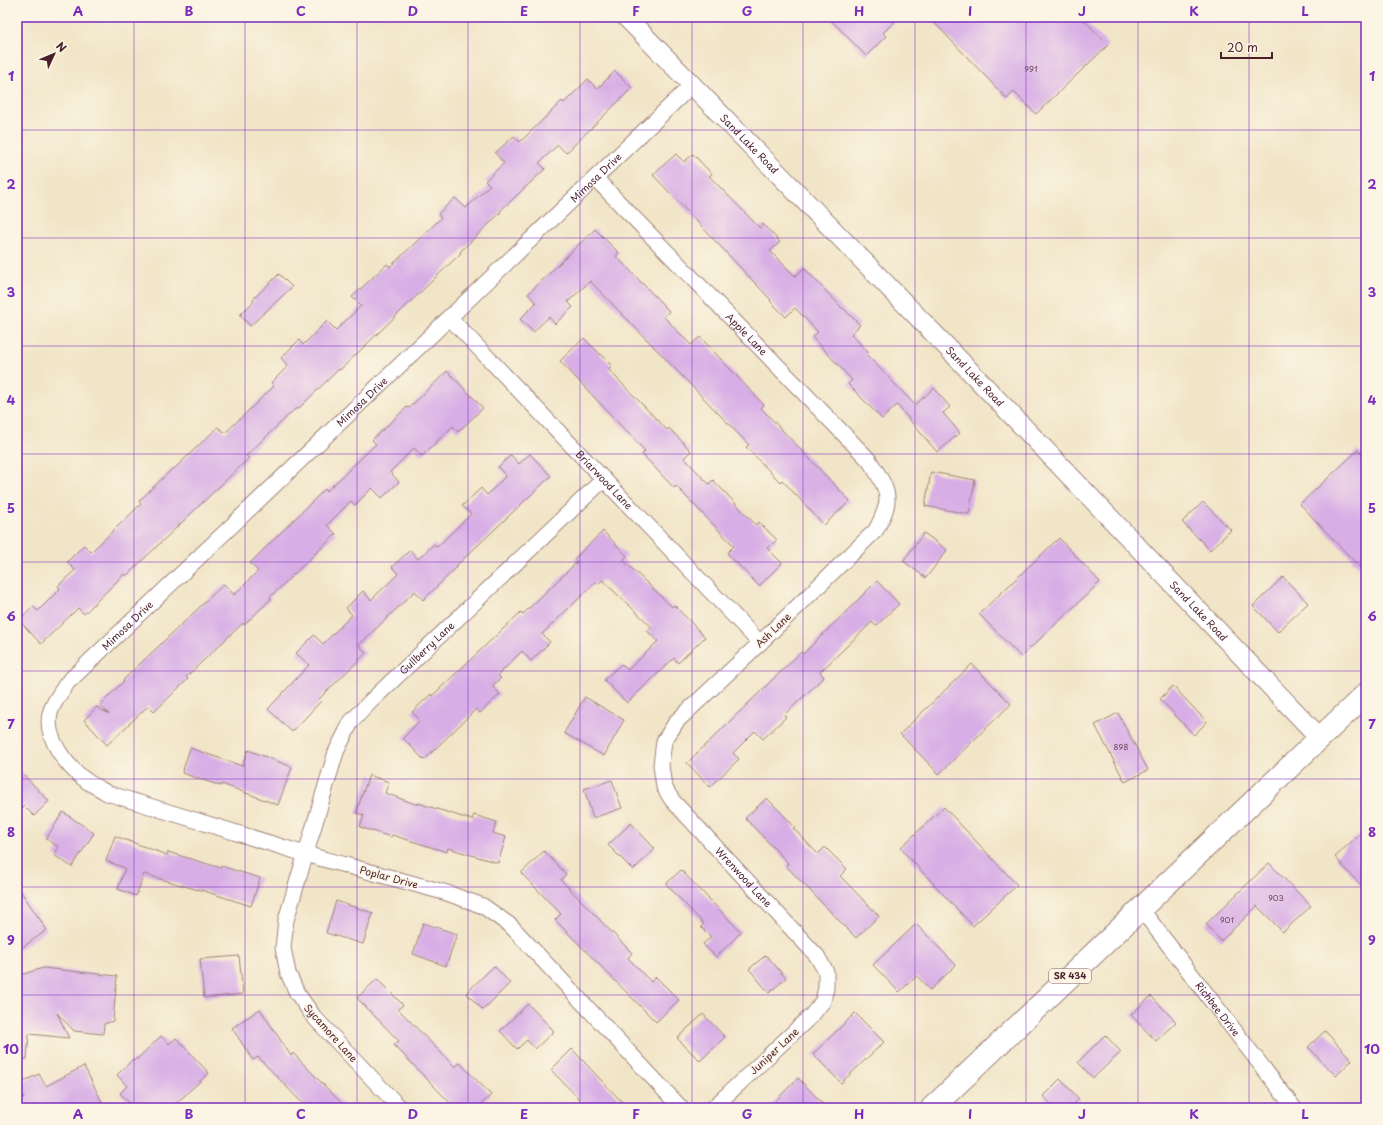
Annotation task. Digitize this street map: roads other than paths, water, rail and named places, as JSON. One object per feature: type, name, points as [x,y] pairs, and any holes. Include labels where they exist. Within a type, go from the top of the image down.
[{"type":"main road","name":"SR 434","points":[[932,1108],[1366,694]]},
{"type":"street","name":"Sand Lake Road","points":[[626,17],[945,345],[1320,738]]},
{"type":"street","name":"Mimosa Drive","points":[[50,729],[51,711],[57,698],[67,683],[449,317],[596,179],[692,85]]},
{"type":"street","name":"Apple Lane","points":[[596,179],[869,460],[880,477],[887,496]]},
{"type":"street","name":"Briarwood Lane","points":[[449,317],[760,643]]},
{"type":"street","name":"Gullberry Lane","points":[[305,854],[336,752],[351,722],[371,701],[604,478]]},
{"type":"street","name":"Ash Lane","points":[[661,765],[664,741],[677,721],[760,643],[876,530],[885,511],[887,496]]},
{"type":"street","name":"Poplar Drive","points":[[50,729],[57,749],[72,767],[89,782],[107,793],[305,854],[447,893],[483,906],[511,926],[681,1108]]},
{"type":"street","name":"Wrenwood Lane","points":[[661,765],[664,788],[672,800],[817,956],[826,972],[826,988]]},
{"type":"street","name":"Sycamore Lane","points":[[305,854],[286,920],[282,948],[288,973],[297,993],[314,1017],[400,1108]]},
{"type":"street","name":"Richbee Drive","points":[[1141,909],[1294,1108]]},
{"type":"street","name":"Juniper Lane","points":[[713,1108],[812,1015],[823,1001],[826,988]]}]
